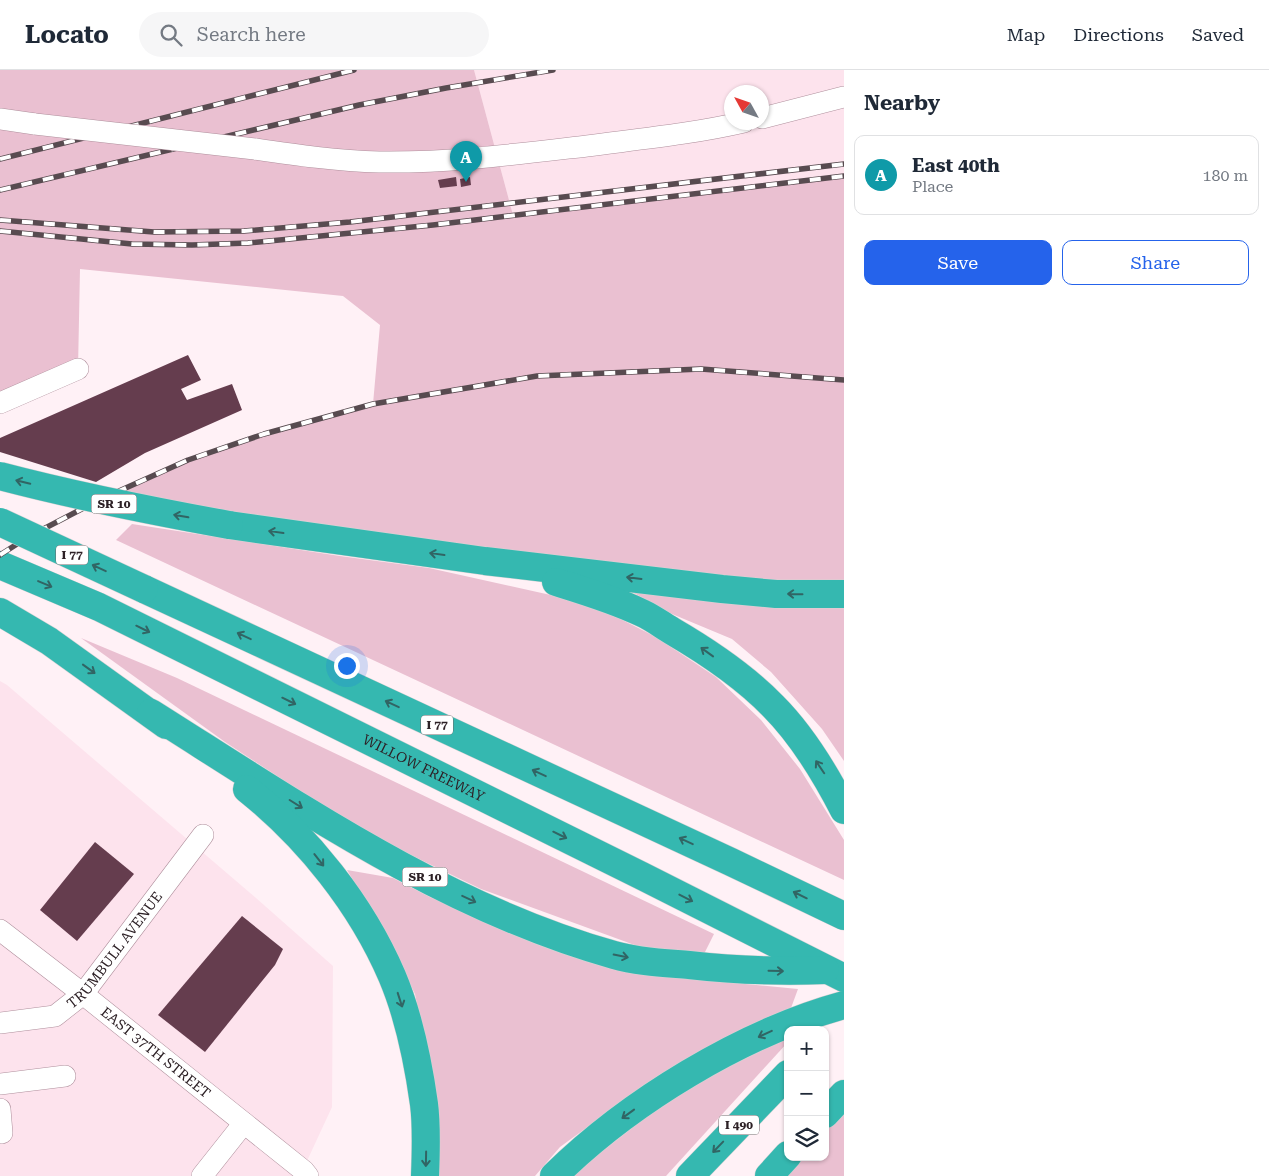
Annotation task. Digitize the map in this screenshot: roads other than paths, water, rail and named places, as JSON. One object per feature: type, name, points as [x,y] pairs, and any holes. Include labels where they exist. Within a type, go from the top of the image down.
[{"type":"highway","name":"SR 10","points":[[0,476],[73,495],[229,525],[485,561],[776,594],[844,594]]},
{"type":"highway","name":"I 77","points":[[0,522],[844,916]]},
{"type":"highway","points":[[485,561],[597,595],[643,614],[702,648],[737,674],[773,706],[805,745],[829,781],[844,810]]},
{"type":"highway","name":"WILLOW FREEWAY","points":[[0,565],[99,607],[844,978]]},
{"type":"highway","name":"SR 10","points":[[0,612],[50,641],[151,713],[357,842],[439,885],[506,916],[553,935],[616,956],[728,969],[844,970]]},
{"type":"highway","points":[[151,713],[249,791],[282,820],[315,855],[352,903],[375,940],[393,977],[415,1051],[424,1106],[425,1176]]},
{"type":"highway","points":[[554,1176],[607,1129],[668,1086],[727,1052],[774,1030],[844,1006]]},
{"type":"highway","points":[[829,1029],[844,1012]]},
{"type":"highway","name":"I 490","points":[[690,1176],[784,1078]]},
{"type":"highway","points":[[829,1110],[844,1094]]},
{"type":"highway","points":[[769,1176],[784,1159]]},
{"type":"street","points":[[769,116],[844,97]]},
{"type":"street","points":[[0,119],[330,159],[363,161],[438,160],[507,155],[632,141],[724,126]]},
{"type":"street","points":[[0,402],[78,369]]},
{"type":"street","name":"TRUMBULL AVENUE","points":[[0,1023],[55,1016],[83,994],[203,835]]},
{"type":"street","name":"EAST 37TH STREET","points":[[0,930],[83,994],[308,1176]]},
{"type":"street","points":[[0,1084],[64,1076]]},
{"type":"street","points":[[0,1109],[2,1133]]},
{"type":"street","points":[[202,1176],[244,1123]]},
{"type":"railway","points":[[0,159],[354,70]]},
{"type":"railway","points":[[0,190],[359,105],[553,70]]},
{"type":"railway","points":[[0,220],[154,232],[244,231],[350,222],[844,164]]},
{"type":"railway","points":[[0,231],[132,244],[192,245],[248,243],[433,225],[844,176]]},
{"type":"railway","points":[[0,555],[28,537],[99,500],[188,460],[264,434],[373,404],[537,376],[701,369],[844,380]]},
{"type":"place","name":"East 40th","points":[[466,182]]}]
